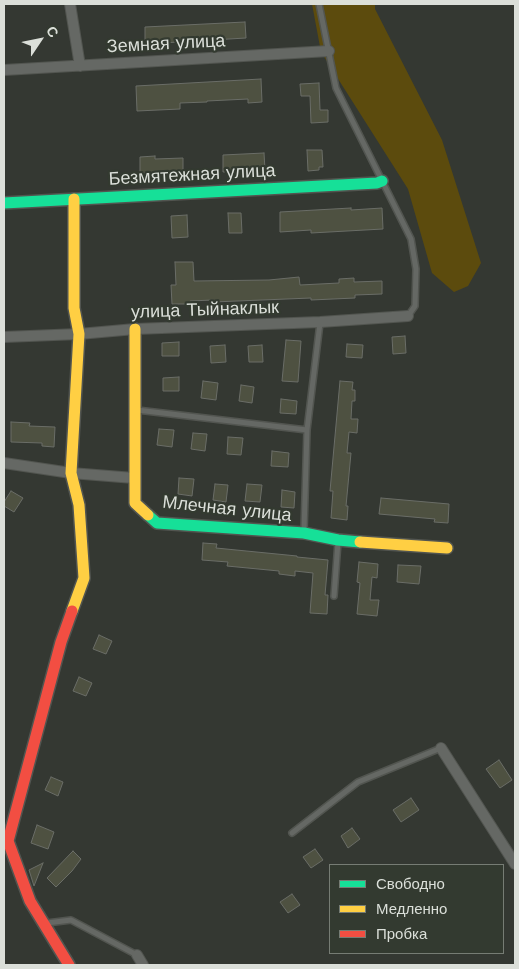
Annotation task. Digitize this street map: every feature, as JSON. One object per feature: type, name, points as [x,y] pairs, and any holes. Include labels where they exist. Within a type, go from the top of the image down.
[{"type":"street","points":[[70,4],[80,66]]},
{"type":"street","name":"Земная улица","points":[[4,70],[329,51]]},
{"type":"street","name":"Безмятежная улица","points":[[4,203],[377,183],[382,181]]},
{"type":"street","points":[[69,965],[30,901],[8,841],[61,642],[84,578],[79,505],[71,473],[79,334],[74,308],[74,198]]},
{"type":"street","name":"улица Тыйнаклык","points":[[4,337],[408,316]]},
{"type":"street","name":"Млечная улица","points":[[135,329],[135,503],[157,523],[304,534],[338,540],[447,548]]},
{"type":"street","points":[[4,463],[71,473],[134,478]]},
{"type":"street","points":[[441,748],[515,864]]},
{"type":"street","points":[[137,955],[143,965]]},
{"type":"lane","points":[[319,4],[336,88],[410,239],[416,269],[415,306],[408,316]]},
{"type":"lane","points":[[304,534],[307,430],[320,322]]},
{"type":"lane","points":[[134,410],[307,430]]},
{"type":"lane","points":[[334,596],[338,540]]},
{"type":"lane","points":[[292,833],[358,782],[441,748]]},
{"type":"lane","points":[[44,924],[70,920],[137,955]]},
{"type":"shaded area","points":[[312,4],[375,4],[375,9],[442,140],[481,263],[468,286],[454,292],[432,273],[408,189],[321,52]]},
{"type":"building","points":[[245,22],[246,38],[145,44],[145,27]]},
{"type":"building","points":[[261,79],[262,102],[248,103],[248,99],[207,101],[180,103],[180,109],[137,111],[136,86]]},
{"type":"building","points":[[319,83],[320,110],[328,110],[328,122],[311,123],[310,96],[301,96],[300,84]]},
{"type":"building","points":[[307,150],[322,150],[323,167],[319,167],[319,170],[308,171]]},
{"type":"building","points":[[264,153],[265,170],[223,172],[223,155]]},
{"type":"building","points":[[155,156],[155,159],[183,158],[183,174],[145,176],[145,173],[140,173],[140,157]]},
{"type":"building","points":[[351,208],[351,210],[382,208],[383,229],[311,233],[311,230],[280,232],[280,212]]},
{"type":"building","points":[[228,213],[241,213],[242,233],[229,233]]},
{"type":"building","points":[[187,215],[188,237],[172,238],[171,216]]},
{"type":"building","points":[[175,262],[193,262],[194,281],[269,280],[299,277],[300,285],[339,283],[339,279],[354,278],[354,282],[382,281],[382,294],[355,295],[355,298],[213,302],[213,300],[190,301],[190,304],[172,304],[171,285],[176,285]]},
{"type":"building","points":[[405,336],[406,353],[393,354],[392,337]]},
{"type":"building","points":[[286,340],[301,341],[298,382],[282,381]]},
{"type":"building","points":[[179,342],[179,356],[162,356],[162,343]]},
{"type":"building","points":[[347,344],[363,345],[362,358],[346,357]]},
{"type":"building","points":[[225,345],[226,362],[211,363],[210,346]]},
{"type":"building","points":[[262,345],[263,362],[249,362],[248,346]]},
{"type":"building","points":[[179,377],[179,391],[163,391],[163,378]]},
{"type":"building","points":[[203,381],[218,383],[216,400],[201,398]]},
{"type":"building","points":[[340,381],[353,382],[352,390],[355,390],[355,401],[352,401],[351,419],[358,419],[357,433],[349,432],[347,453],[351,453],[346,506],[348,506],[347,520],[331,518],[333,491],[330,491]]},
{"type":"building","points":[[241,385],[254,387],[252,403],[239,401]]},
{"type":"building","points":[[281,399],[297,401],[296,414],[280,413]]},
{"type":"building","points":[[11,422],[30,423],[29,426],[55,427],[54,447],[42,446],[42,443],[11,442]]},
{"type":"building","points":[[159,429],[174,430],[172,447],[157,445]]},
{"type":"building","points":[[193,433],[207,434],[205,451],[191,449]]},
{"type":"building","points":[[228,437],[243,438],[241,455],[227,454]]},
{"type":"building","points":[[272,451],[289,453],[288,467],[271,466]]},
{"type":"building","points":[[179,478],[194,479],[192,496],[178,494]]},
{"type":"building","points":[[215,484],[228,485],[226,502],[213,500]]},
{"type":"building","points":[[247,484],[262,485],[260,502],[245,501]]},
{"type":"building","points":[[282,490],[295,492],[294,508],[281,507]]},
{"type":"building","points":[[11,491],[23,498],[14,512],[4,506],[4,502]]},
{"type":"building","points":[[381,498],[449,504],[448,523],[434,522],[435,519],[379,514]]},
{"type":"building","points":[[203,543],[217,544],[216,548],[328,560],[325,595],[328,595],[327,614],[310,613],[313,573],[295,571],[295,576],[279,574],[279,571],[227,566],[228,562],[202,560]]},
{"type":"building","points":[[359,562],[378,564],[377,578],[372,577],[370,600],[379,600],[377,616],[357,614],[360,583],[357,582]]},
{"type":"building","points":[[398,565],[421,566],[419,584],[397,582]]},
{"type":"building","points":[[99,635],[112,641],[106,654],[93,649]]},
{"type":"building","points":[[79,677],[92,683],[86,696],[73,691]]},
{"type":"building","points":[[499,760],[512,780],[500,788],[486,769]]},
{"type":"building","points":[[51,777],[63,782],[58,796],[45,790]]},
{"type":"building","points":[[411,798],[419,810],[401,822],[393,810]]},
{"type":"building","points":[[37,825],[54,832],[48,849],[31,843]]},
{"type":"building","points":[[352,828],[360,839],[348,848],[341,836]]},
{"type":"building","points":[[315,849],[323,860],[311,868],[303,857]]},
{"type":"building","points":[[73,851],[81,859],[56,887],[47,878]]},
{"type":"building","points":[[43,863],[34,886],[29,870]]},
{"type":"building","points":[[292,894],[300,905],[288,913],[280,902]]},
{"type":"traffic: fast","points":[[4,203],[377,183],[382,181]]},
{"type":"traffic: fast","points":[[148,515],[157,523],[304,533],[338,540],[360,542]]},
{"type":"traffic: slow","points":[[72,611],[84,578],[79,505],[71,473],[79,334],[74,308],[74,199]]},
{"type":"traffic: slow","points":[[135,329],[135,503],[148,515]]},
{"type":"traffic: slow","points":[[360,542],[447,548]]},
{"type":"traffic: jam","points":[[69,965],[30,901],[8,841],[61,642],[72,611]]}]
